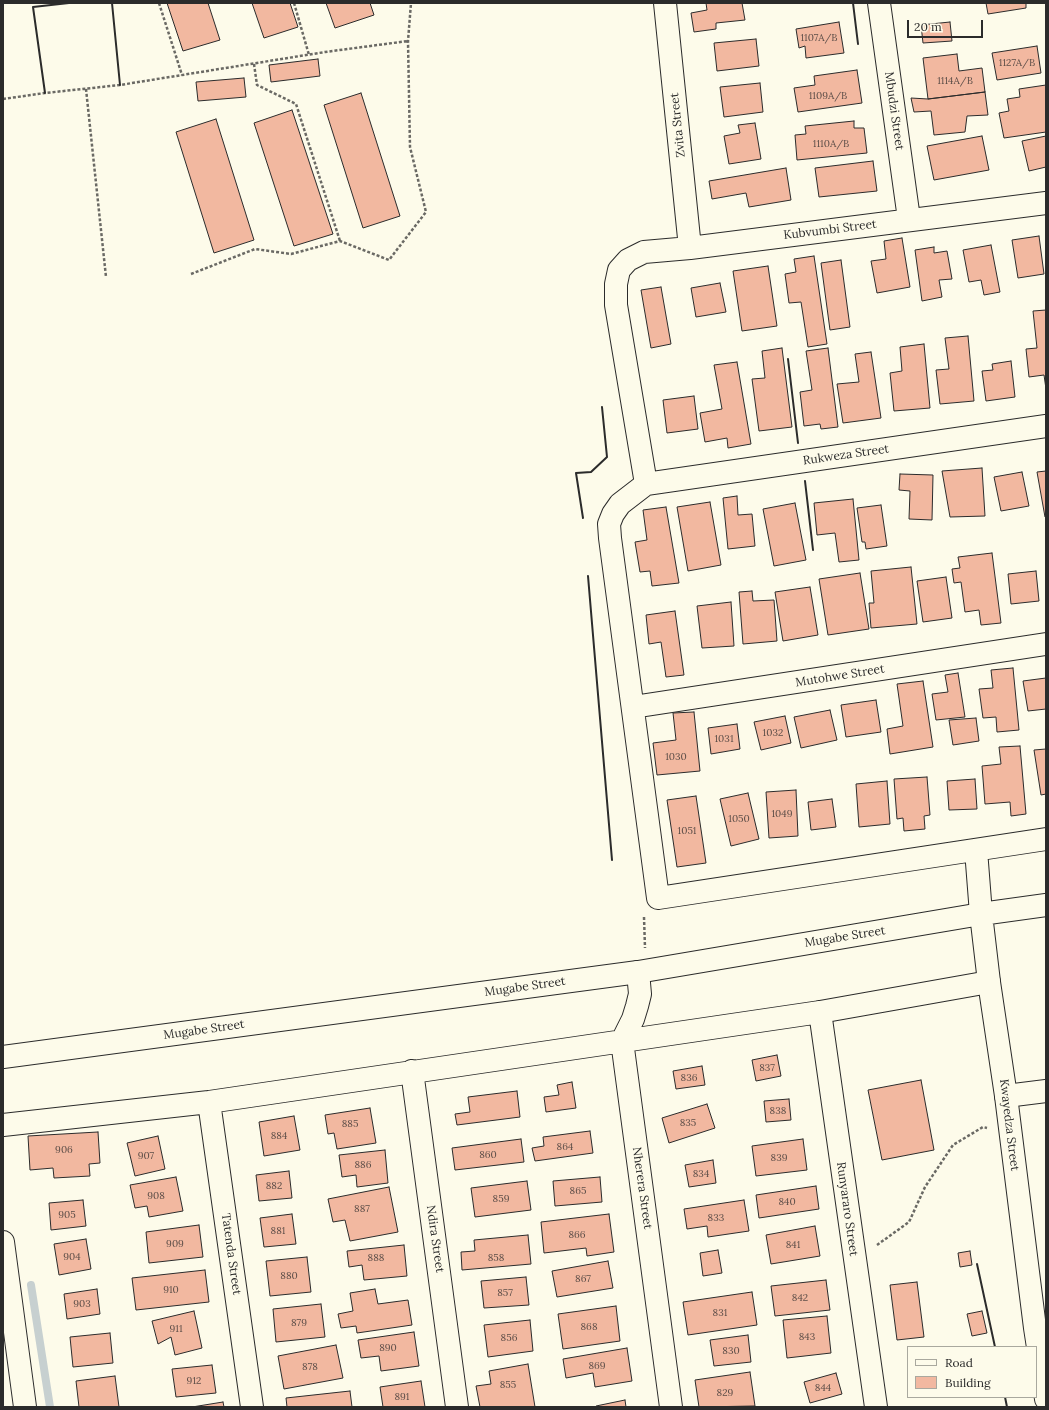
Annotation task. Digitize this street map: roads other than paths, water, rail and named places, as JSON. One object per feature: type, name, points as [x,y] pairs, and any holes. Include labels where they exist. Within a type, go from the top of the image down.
[{"type":"street","name":"Zvita Street","points":[[665,3],[690,248]]},
{"type":"street","name":"Mbudzi Street","points":[[879,3],[909,219]]},
{"type":"street","name":"Kubvumbi Street","points":[[646,484],[616,305],[616,284],[619,270],[628,260],[644,252],[690,248],[909,219],[1046,203]]},
{"type":"street","name":"Rukweza Street","points":[[646,484],[1046,426]]},
{"type":"street","points":[[646,484],[620,504],[613,514],[609,524],[658,898],[1046,839]]},
{"type":"street","name":"Mutohwe Street","points":[[633,707],[1046,644]]},
{"type":"street","name":"Kwayedza Street","points":[[976,850],[981,914],[989,982],[1010,1133],[1041,1327],[1046,1399]]},
{"type":"street","name":"Mugabe Street","points":[[3,1057],[642,971],[981,914],[1046,905]]},
{"type":"street","points":[[622,1041],[638,1006],[642,971]]},
{"type":"street","points":[[3,1125],[209,1102],[820,1012],[989,982]]},
{"type":"street","name":"Runyararo Street","points":[[820,1012],[876,1407]]},
{"type":"street","name":"Nherera Street","points":[[622,1041],[671,1407]]},
{"type":"street","name":"Ndira Street","points":[[412,1071],[458,1407]]},
{"type":"street","points":[[1006,1096],[1046,1091]]},
{"type":"street","name":"Tatenda Street","points":[[209,1102],[252,1407]]},
{"type":"street","points":[[3,1242],[25,1407]]},
{"type":"waterway","points":[[31,1285],[50,1407]]}]
